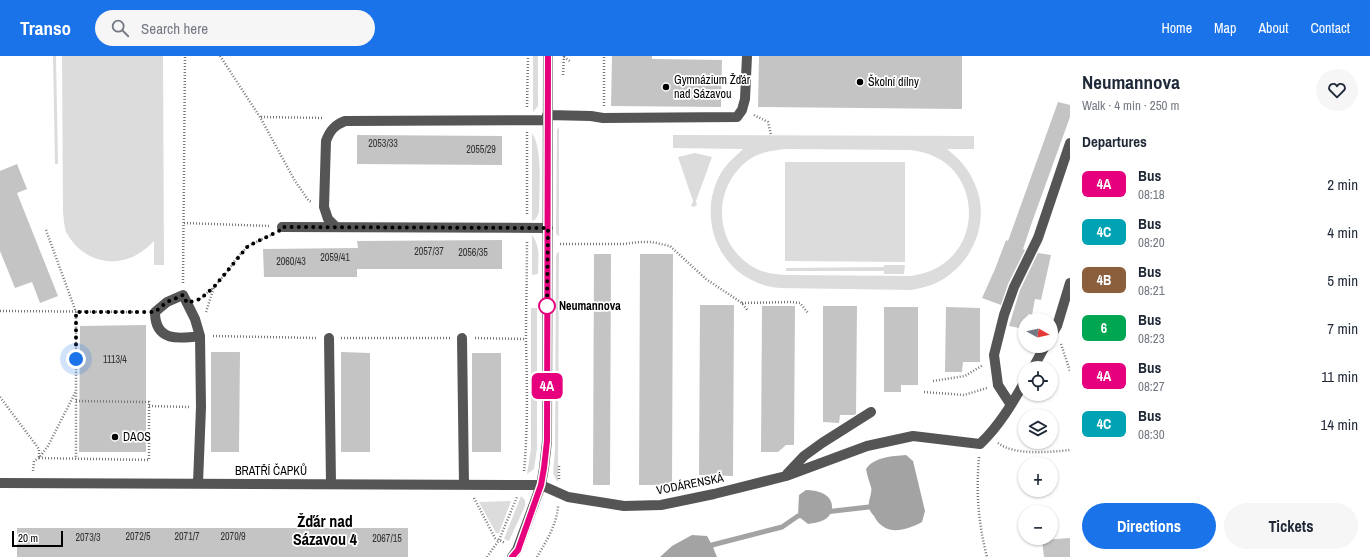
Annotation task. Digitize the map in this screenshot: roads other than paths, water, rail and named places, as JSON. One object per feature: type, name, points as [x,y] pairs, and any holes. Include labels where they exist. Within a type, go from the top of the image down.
[{"type":"street","points":[[512,557],[518,550],[541,485],[547,441],[548,56]]},
{"type":"street","points":[[335,226],[328,219],[324,207],[326,140],[330,131],[338,124],[345,121],[527,119],[591,116],[603,118],[736,117],[742,110],[745,99],[747,56]]},
{"type":"street","points":[[1018,393],[1011,405],[998,385],[994,354],[1004,315],[1014,287],[1038,238],[1070,143]]},
{"type":"street","points":[[282,227],[548,228]]},
{"type":"street","points":[[1058,323],[1070,283]]},
{"type":"street","points":[[198,484],[201,407],[200,336],[196,319],[185,299],[167,302],[155,312],[155,320],[166,335],[172,338],[200,336]]},
{"type":"street","points":[[329,338],[331,484]]},
{"type":"street","points":[[462,338],[464,485]]},
{"type":"street","name":"VODÁRENSKÁ","points":[[541,485],[568,497],[624,506],[661,505],[786,476],[867,446],[913,436],[980,444],[992,432],[1011,405]]},
{"type":"street","points":[[786,476],[804,456],[871,412]]},
{"type":"street","name":"BRATŘÍ ČAPKŮ","points":[[0,483],[541,485]]},
{"type":"waterway","points":[[825,512],[869,507]]},
{"type":"waterway","points":[[706,557],[712,545],[782,527],[798,516],[804,515]]},
{"type":"place","name":"Školní dílny","points":[[860,82]]},
{"type":"place","name":"Gymnázium Žďár nad Sázavou","points":[[666,87]]},
{"type":"place","name":"Neumannova","points":[[547,306]]},
{"type":"place","name":"DAOS","points":[[115,437]]},
{"type":"district","name":"Žďár nad Sázavou 4","points":[[325,530]]}]
